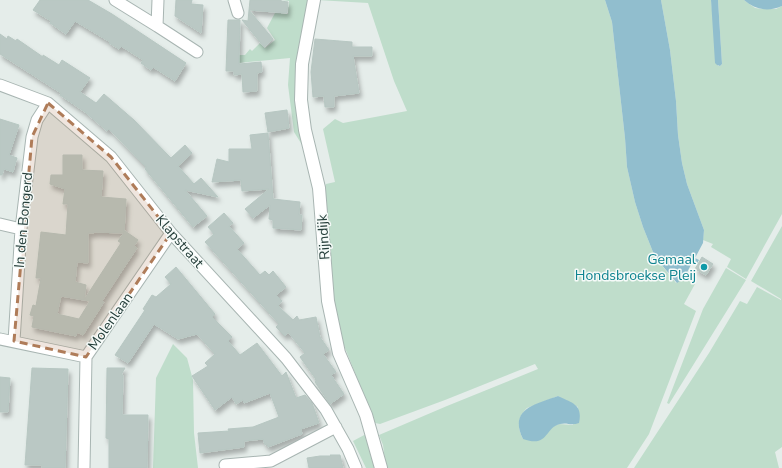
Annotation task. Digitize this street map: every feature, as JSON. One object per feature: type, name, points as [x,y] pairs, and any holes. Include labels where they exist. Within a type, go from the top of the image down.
[{"type":"street","points":[[115,0],[197,52]]},
{"type":"street","points":[[157,26],[158,0]]},
{"type":"street","points":[[234,0],[238,12]]},
{"type":"street","name":"Rijndijk","points":[[314,0],[302,64],[301,100],[319,188],[328,301],[339,353],[366,415],[381,468]]},
{"type":"street","name":"Klapstraat","points":[[0,85],[48,103],[111,157],[171,232],[286,358],[326,410],[356,468]]},
{"type":"street","name":"In den Bongerd","points":[[14,342],[21,229],[32,137],[37,120],[48,103]]},
{"type":"street","points":[[0,224],[21,229]]},
{"type":"street","name":"Molenlaan","points":[[84,468],[86,357],[171,232]]},
{"type":"street","points":[[0,339],[86,357]]},
{"type":"street","points":[[225,464],[272,461],[336,427]]},
{"type":"highlighted area","points":[[48,103],[111,157],[171,233],[86,357],[14,341],[32,137]]},
{"type":"green space","points":[[282,0],[310,0],[304,148],[294,132],[288,85],[290,58],[238,63],[238,55],[245,55],[250,49],[252,51],[260,43],[265,48],[275,40],[267,28],[275,13],[288,14],[289,1]]},
{"type":"green space","points":[[317,0],[605,0],[612,22],[627,167],[635,202],[655,257],[676,283],[684,278],[695,284],[684,304],[696,311],[649,434],[627,468],[386,468],[383,445],[379,435],[538,369],[535,364],[380,424],[375,423],[341,338],[334,308],[324,189],[326,184],[335,182],[323,129],[335,119],[343,123],[407,111],[394,81],[368,3]],"holes":[[[558,396],[578,407],[573,425],[559,424],[523,439],[519,423],[521,415],[527,408]]]},
{"type":"green space","points":[[661,0],[711,0],[718,66],[722,64],[718,0],[744,0],[755,8],[762,9],[776,9],[782,6],[782,214],[746,279],[727,267],[731,259],[711,247],[713,244],[703,240],[704,230],[687,184],[682,163],[670,50]]},
{"type":"green space","points":[[782,226],[782,447],[775,452],[779,468],[634,468],[709,353],[740,301],[747,304],[757,287],[781,300],[751,281]]},
{"type":"green space","points":[[726,268],[746,280],[669,404],[667,403],[703,309]]},
{"type":"green space","points":[[173,344],[187,358],[193,380],[194,433],[198,468],[153,468],[156,378]]},
{"type":"green space","points":[[368,433],[378,468],[366,468],[353,441]]},
{"type":"water","points":[[605,0],[661,0],[670,50],[682,163],[687,184],[704,230],[703,243],[695,258],[699,260],[696,265],[692,263],[684,278],[677,283],[655,257],[635,202],[627,167],[612,22]]},
{"type":"water","points":[[711,0],[718,0],[722,64],[720,66],[715,63]]},
{"type":"water","points":[[744,0],[782,0],[782,6],[772,9],[762,9],[753,6]]},
{"type":"water","points":[[558,396],[572,403],[578,408],[580,417],[579,423],[560,424],[555,426],[538,441],[523,439],[519,429],[519,421],[522,414],[533,405]]},
{"type":"building","points":[[40,0],[88,0],[112,14],[186,63],[175,81],[153,67],[151,70],[141,63],[143,60],[121,46],[119,49],[75,21],[66,34],[50,23],[51,21],[33,10]]},
{"type":"building","points":[[176,0],[192,0],[191,4],[203,5],[201,33],[175,16]]},
{"type":"building","points":[[250,0],[281,0],[288,2],[287,13],[249,10]]},
{"type":"building","points":[[249,10],[273,39],[264,47],[242,20],[248,21]]},
{"type":"building","points":[[228,20],[240,20],[239,64],[261,62],[262,72],[257,73],[257,91],[243,92],[242,74],[234,75],[234,71],[226,71]]},
{"type":"building","points":[[0,34],[7,39],[8,36],[16,41],[17,39],[43,57],[43,55],[59,65],[62,60],[90,78],[80,92],[96,103],[104,94],[134,120],[171,158],[185,145],[192,153],[178,166],[194,184],[201,178],[218,197],[185,190],[207,216],[193,227],[145,169],[146,167],[109,129],[107,131],[85,112],[60,95],[61,93],[0,54]]},
{"type":"building","points":[[315,39],[352,42],[352,47],[372,47],[372,56],[353,56],[359,93],[334,96],[334,107],[325,107],[324,96],[313,97],[311,72]]},
{"type":"building","points":[[287,110],[289,128],[268,132],[265,113]]},
{"type":"building","points":[[0,119],[19,125],[9,155],[17,158],[13,172],[4,169],[2,175],[0,175]]},
{"type":"building","points":[[268,133],[273,199],[300,202],[299,215],[302,215],[301,230],[273,228],[273,220],[269,219],[270,205],[253,218],[245,209],[269,189],[242,191],[241,180],[212,182],[217,159],[229,162],[229,149],[252,149],[250,135]]},
{"type":"building","points":[[63,155],[82,155],[82,170],[103,171],[101,197],[126,199],[124,232],[125,231],[138,240],[134,246],[137,248],[102,301],[104,302],[83,335],[77,332],[76,336],[32,327],[34,316],[30,315],[33,305],[36,306],[41,278],[36,278],[41,232],[66,235],[68,204],[63,204],[65,189],[50,184],[51,175],[63,175]],"holes":[[[88,233],[124,233],[118,241],[121,243],[84,300],[86,285],[75,282],[77,262],[88,263]],[[61,296],[90,301],[79,319],[57,314]]]},
{"type":"building","points":[[224,213],[233,223],[229,226],[244,243],[237,249],[260,275],[265,271],[269,275],[273,271],[286,287],[276,295],[282,301],[278,306],[293,320],[297,316],[299,320],[316,317],[320,337],[329,350],[323,354],[336,372],[331,375],[344,394],[330,404],[315,382],[315,378],[300,357],[305,353],[288,332],[285,336],[276,327],[279,324],[205,242],[214,234],[208,227]]},
{"type":"building","name":"Gemaal Hondsbroekse Pleij","points":[[702,257],[713,264],[706,275],[695,269]]},
{"type":"building","points":[[176,267],[215,314],[212,317],[232,337],[228,341],[240,355],[257,343],[282,376],[286,372],[296,398],[305,395],[312,403],[319,423],[301,429],[302,434],[268,447],[267,444],[265,445],[263,439],[244,441],[244,447],[200,453],[198,433],[229,431],[228,429],[253,427],[279,417],[270,393],[244,403],[243,400],[236,404],[232,397],[215,410],[192,376],[208,366],[205,363],[215,354],[197,334],[178,339],[154,324],[128,363],[115,355],[145,310],[143,309],[152,295],[156,297],[171,284],[165,277]]},
{"type":"building","points":[[32,368],[68,369],[65,468],[42,468],[42,465],[25,465]]},
{"type":"building","points":[[107,368],[125,368],[121,375],[123,375],[122,415],[148,415],[147,468],[109,468],[109,439],[106,438]]},
{"type":"building","points":[[0,377],[10,378],[8,412],[0,412]]},
{"type":"building","points":[[330,455],[340,455],[343,468],[309,468],[307,458],[331,456]]},
{"type":"place","name":"Gemaal Hondsbroekse Pleij","points":[[704,267]]}]
